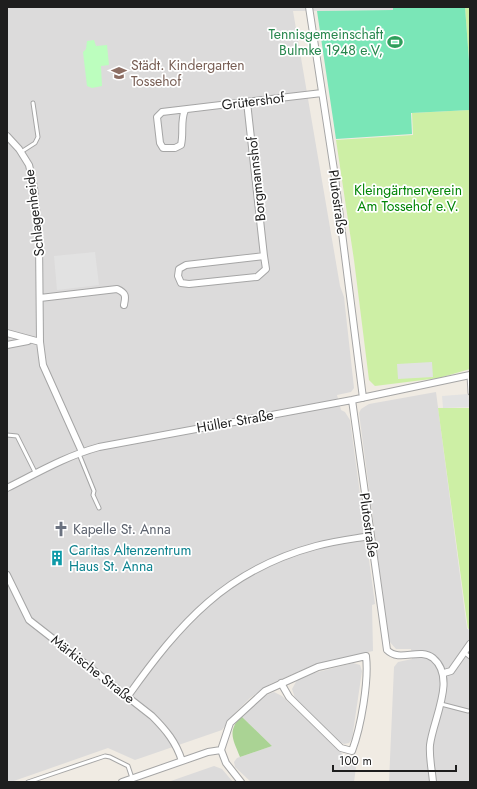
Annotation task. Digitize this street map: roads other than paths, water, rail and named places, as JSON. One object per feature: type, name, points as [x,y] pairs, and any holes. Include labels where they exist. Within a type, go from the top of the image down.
[{"type":"street","name":"Plutostraße","points":[[309,7],[348,280],[362,398]]},
{"type":"street","name":"Grütershof","points":[[185,110],[181,120],[181,145],[175,148],[163,148],[160,143],[157,117],[162,112],[322,93]]},
{"type":"street","name":"Borgmannshof","points":[[247,102],[266,269],[257,277],[189,284],[181,283],[178,276],[179,269],[186,265],[264,256]]},
{"type":"street","name":"Schlagenheide","points":[[7,136],[21,152],[29,165],[34,187],[39,241],[40,342],[43,365],[80,452]]},
{"type":"street","points":[[40,298],[117,289],[123,291],[126,296],[124,305]]},
{"type":"street","points":[[7,333],[40,342]]},
{"type":"street","points":[[7,344],[30,340]]},
{"type":"street","name":"Hüller Straße","points":[[7,488],[80,452],[111,444],[352,400],[470,375]]},
{"type":"street","name":"Plutostraße","points":[[352,400],[386,650],[397,656],[423,654],[431,656],[438,663],[444,673]]},
{"type":"street","points":[[128,696],[159,653],[186,621],[219,592],[263,566],[292,553],[317,546],[370,536]]},
{"type":"street","name":"Märkische Straße","points":[[7,575],[29,620],[128,696],[166,730],[177,746],[182,761]]},
{"type":"street","points":[[433,782],[430,746],[440,704],[444,683],[444,673],[451,671],[463,651],[470,644]]},
{"type":"street","points":[[241,782],[226,763],[221,750],[230,723],[265,691],[281,683],[318,667],[366,656],[368,669],[357,738],[352,751],[342,748],[289,697],[281,683]]},
{"type":"street","points":[[122,782],[182,761],[221,750]]},
{"type":"lane","points":[[21,152],[35,143],[38,137],[33,103]]},
{"type":"lane","points":[[470,375],[470,393]]},
{"type":"lane","points":[[7,435],[17,436],[36,474]]},
{"type":"lane","points":[[80,452],[94,491],[93,495],[99,508]]},
{"type":"lane","points":[[463,651],[470,657]]},
{"type":"lane","points":[[440,704],[468,711]]},
{"type":"lane","points":[[28,782],[105,756],[128,766],[132,778]]},
{"type":"place","name":"Tennisgemeinschaft Bulmke 1948 e.V,","points":[[395,42]]},
{"type":"place","name":"Städt. Kindergarten Tossehof","points":[[119,73]]},
{"type":"place","name":"Kapelle St. Anna","points":[[61,529]]},
{"type":"place","name":"Caritas Altenzentrum Haus St. Anna","points":[[57,558]]},
{"type":"park label","name":"Kleingärtnerverein Am Tossehof e.V.","points":[[408,198]]}]
